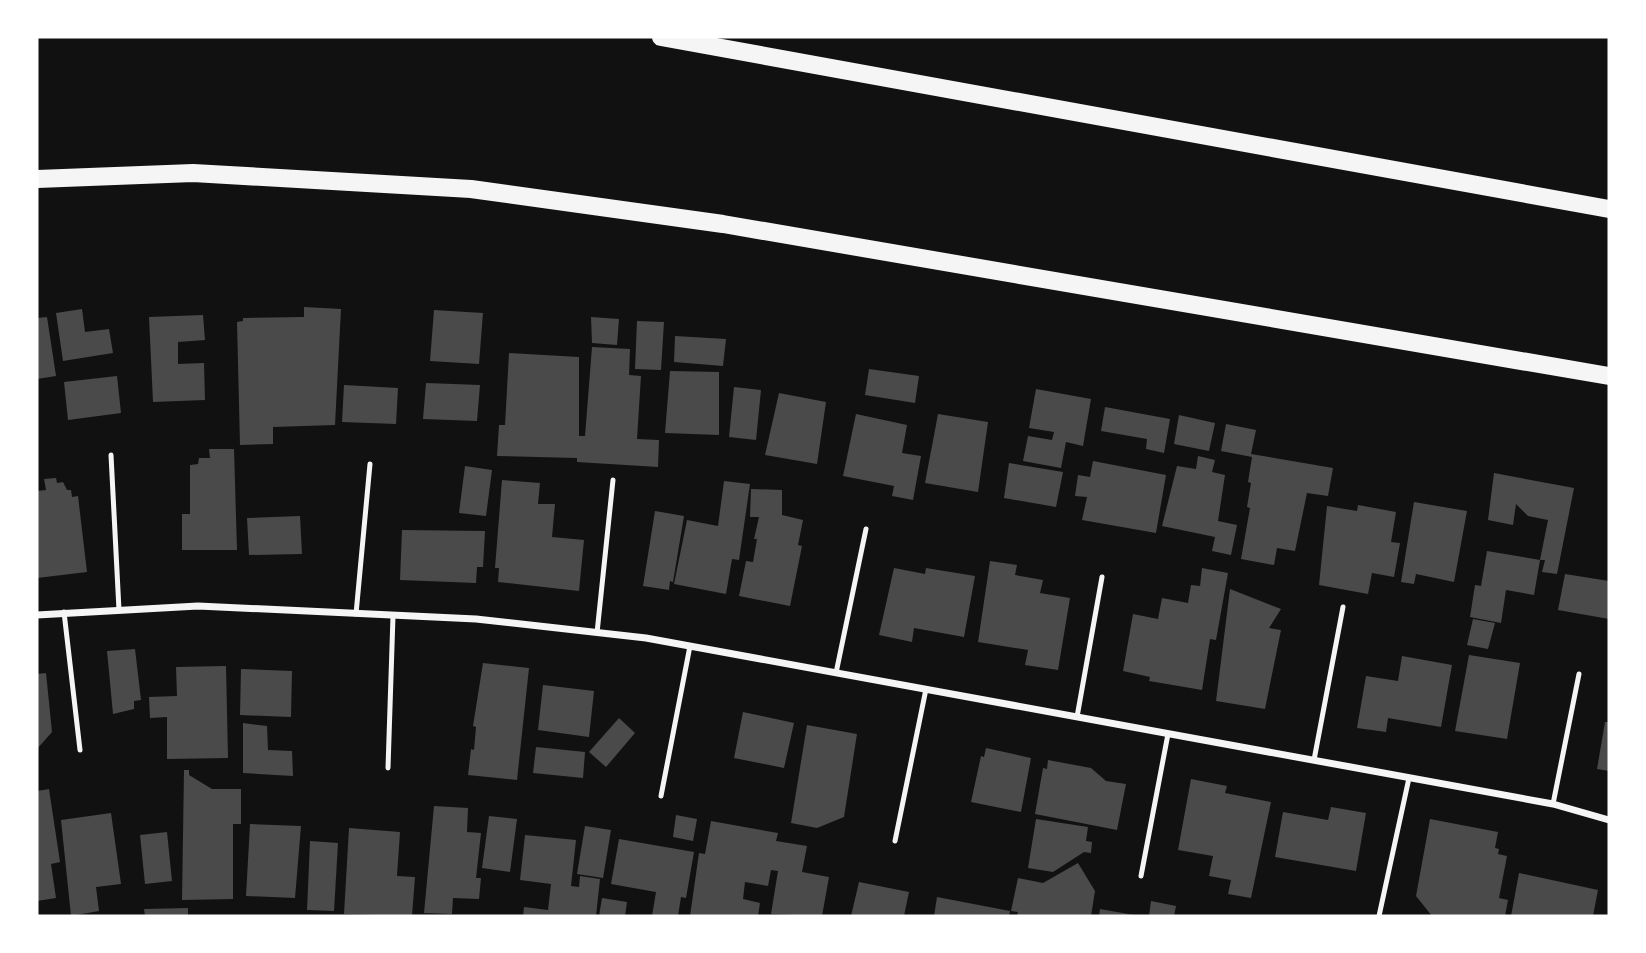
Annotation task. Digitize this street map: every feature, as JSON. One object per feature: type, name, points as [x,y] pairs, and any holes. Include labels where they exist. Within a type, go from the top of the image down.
[{"type":"main road","points":[[661,37],[1609,209]]},
{"type":"main road","points":[[37,179],[193,173],[471,189],[723,224],[1609,376]]},
{"type":"street","points":[[37,615],[198,606],[476,619],[597,633],[690,646],[1553,804],[1609,820]]},
{"type":"lane","points":[[111,455],[119,610]]},
{"type":"lane","points":[[356,614],[370,464]]},
{"type":"lane","points":[[597,633],[613,480]]},
{"type":"lane","points":[[836,673],[866,529]]},
{"type":"lane","points":[[1077,717],[1102,577]]},
{"type":"lane","points":[[1314,760],[1343,607]]},
{"type":"lane","points":[[64,612],[80,750]]},
{"type":"lane","points":[[388,768],[393,615]]},
{"type":"lane","points":[[661,796],[690,646]]},
{"type":"lane","points":[[1553,804],[1580,674]]},
{"type":"lane","points":[[895,841],[926,689]]},
{"type":"lane","points":[[1141,876],[1168,734]]},
{"type":"lane","points":[[1379,916],[1409,778]]},
{"type":"building","points":[[304,307],[341,309],[335,425],[273,427],[273,444],[240,445],[237,322],[243,321],[243,318],[304,317]]},
{"type":"building","points":[[82,309],[85,332],[109,329],[113,353],[63,361],[56,313]]},
{"type":"building","points":[[434,310],[483,313],[479,364],[430,361]]},
{"type":"building","points":[[203,315],[205,340],[178,342],[178,364],[204,363],[205,400],[153,402],[149,317]]},
{"type":"building","points":[[47,317],[56,376],[37,379],[37,318]]},
{"type":"building","points":[[591,317],[619,319],[617,345],[592,343]]},
{"type":"building","points":[[637,321],[664,322],[661,370],[635,369]]},
{"type":"building","points":[[675,336],[726,339],[723,366],[674,362]]},
{"type":"building","points":[[592,347],[630,349],[629,375],[641,376],[637,439],[659,440],[658,467],[577,462],[577,458],[497,456],[499,425],[505,425],[509,353],[579,357],[579,436],[585,436]]},
{"type":"building","points":[[869,369],[919,376],[915,403],[865,395]]},
{"type":"building","points":[[670,371],[719,372],[719,435],[665,433]]},
{"type":"building","points":[[117,376],[121,413],[68,420],[64,382]]},
{"type":"building","points":[[426,383],[480,385],[477,421],[423,419]]},
{"type":"building","points":[[344,385],[398,388],[396,424],[342,422]]},
{"type":"building","points":[[734,387],[761,390],[756,440],[729,437]]},
{"type":"building","points":[[1036,389],[1091,399],[1083,446],[1066,442],[1061,468],[1023,461],[1028,436],[1052,440],[1054,432],[1029,428]]},
{"type":"building","points":[[779,393],[826,402],[817,464],[765,455]]},
{"type":"building","points":[[1105,407],[1170,419],[1164,453],[1146,449],[1147,439],[1101,431]]},
{"type":"building","points":[[856,414],[907,425],[902,453],[921,456],[913,500],[892,496],[894,486],[843,476]]},
{"type":"building","points":[[938,414],[988,422],[978,492],[925,483]]},
{"type":"building","points":[[1179,415],[1215,423],[1209,451],[1174,444]]},
{"type":"building","points":[[1226,424],[1256,430],[1251,454],[1333,468],[1328,496],[1307,493],[1295,551],[1277,548],[1274,565],[1241,559],[1250,508],[1247,507],[1252,457],[1221,451]]},
{"type":"building","points":[[209,449],[234,449],[237,550],[182,550],[182,514],[190,514],[190,465],[198,464],[199,458],[210,458]]},
{"type":"building","points":[[1198,456],[1215,460],[1212,472],[1225,475],[1218,521],[1237,525],[1231,555],[1212,551],[1215,537],[1162,526],[1177,466],[1196,469]]},
{"type":"building","points":[[1093,461],[1166,475],[1156,533],[1082,520],[1087,497],[1075,496],[1078,475],[1090,477]]},
{"type":"building","points":[[1009,463],[1063,472],[1056,507],[1004,498]]},
{"type":"building","points":[[465,466],[492,470],[486,516],[459,513]]},
{"type":"building","points":[[1494,473],[1574,488],[1557,574],[1542,572],[1545,560],[1540,560],[1548,520],[1528,516],[1516,504],[1513,525],[1488,520]]},
{"type":"building","points":[[56,478],[57,483],[63,482],[67,490],[71,490],[72,497],[78,496],[87,572],[37,578],[37,491],[46,490],[44,479]]},
{"type":"building","points":[[502,480],[540,483],[538,504],[555,504],[552,537],[584,540],[579,591],[498,582],[499,568],[495,568]]},
{"type":"building","points":[[724,481],[750,484],[739,560],[732,559],[726,594],[674,584],[687,520],[718,526]]},
{"type":"building","points":[[751,489],[782,490],[782,515],[803,520],[798,545],[802,546],[790,606],[739,596],[746,561],[753,562],[757,539],[754,539],[759,517],[750,517]]},
{"type":"building","points":[[1414,502],[1467,511],[1454,582],[1416,574],[1414,584],[1401,582]]},
{"type":"building","points":[[1358,505],[1396,512],[1391,542],[1400,543],[1394,577],[1372,573],[1368,594],[1319,585],[1327,506],[1357,511]]},
{"type":"building","points":[[655,511],[684,516],[673,582],[670,581],[669,590],[643,586]]},
{"type":"building","points":[[300,516],[302,554],[249,555],[247,518]]},
{"type":"building","points":[[402,530],[485,531],[483,567],[477,567],[476,583],[400,580]]},
{"type":"building","points":[[1487,551],[1540,560],[1534,595],[1506,590],[1501,623],[1470,617],[1475,585],[1481,586]]},
{"type":"building","points":[[990,561],[1017,565],[1015,575],[1043,580],[1040,593],[1070,598],[1058,670],[1025,665],[1028,650],[978,642]]},
{"type":"building","points":[[894,568],[925,574],[926,568],[975,576],[964,637],[914,628],[912,642],[879,635]]},
{"type":"building","points":[[1202,568],[1228,573],[1216,640],[1210,639],[1202,690],[1149,681],[1150,677],[1123,671],[1133,614],[1158,619],[1162,598],[1188,603],[1191,585],[1200,586]]},
{"type":"building","points":[[1565,574],[1609,581],[1609,619],[1558,610]]},
{"type":"building","points":[[1230,589],[1281,609],[1269,628],[1281,630],[1265,709],[1216,701]]},
{"type":"building","points":[[1473,619],[1495,623],[1488,649],[1467,645]]},
{"type":"building","points":[[135,649],[141,700],[134,701],[134,709],[113,714],[107,651]]},
{"type":"building","points":[[1469,655],[1520,663],[1507,739],[1455,731]]},
{"type":"building","points":[[1402,656],[1452,665],[1441,727],[1388,718],[1386,732],[1357,728],[1366,676],[1398,681]]},
{"type":"building","points":[[483,663],[529,668],[517,780],[468,775],[471,749],[474,750],[476,727],[473,726]]},
{"type":"building","points":[[226,666],[228,758],[167,759],[167,717],[150,718],[149,697],[177,696],[176,667]]},
{"type":"building","points":[[241,669],[292,671],[291,717],[240,715]]},
{"type":"building","points":[[46,673],[52,732],[37,749],[37,674]]},
{"type":"building","points":[[543,685],[594,691],[589,737],[538,730]]},
{"type":"building","points":[[743,712],[794,723],[784,768],[734,758]]},
{"type":"building","points":[[619,718],[635,733],[606,767],[589,752]]},
{"type":"building","points":[[1605,722],[1609,722],[1609,771],[1597,769]]},
{"type":"building","points":[[243,723],[267,726],[268,750],[292,751],[293,776],[243,773]]},
{"type":"building","points":[[807,725],[857,734],[844,817],[817,828],[791,823]]},
{"type":"building","points":[[536,747],[585,752],[583,778],[533,773]]},
{"type":"building","points":[[986,748],[1031,758],[1021,812],[971,802],[981,756],[984,757]]},
{"type":"building","points":[[1048,760],[1091,768],[1106,781],[1126,784],[1117,830],[1035,814],[1043,768],[1047,769]]},
{"type":"building","points":[[184,770],[189,770],[189,775],[212,789],[241,789],[241,824],[233,824],[233,899],[182,900]]},
{"type":"building","points":[[1191,779],[1227,786],[1225,793],[1271,802],[1251,898],[1228,894],[1231,880],[1209,876],[1213,856],[1178,850]]},
{"type":"building","points":[[49,789],[60,862],[51,864],[56,898],[37,901],[37,791]]},
{"type":"building","points":[[434,806],[468,808],[467,832],[481,833],[476,878],[481,878],[479,899],[453,898],[452,914],[424,913]]},
{"type":"building","points":[[1331,807],[1366,813],[1356,871],[1275,857],[1283,812],[1328,820]]},
{"type":"building","points":[[111,813],[121,884],[96,887],[99,911],[71,916],[61,820]]},
{"type":"building","points":[[676,815],[697,819],[693,841],[673,837]]},
{"type":"building","points":[[489,816],[517,819],[510,872],[482,868]]},
{"type":"building","points":[[1036,819],[1088,827],[1086,841],[1092,842],[1091,853],[1084,852],[1053,872],[1028,868]]},
{"type":"building","points":[[1430,819],[1498,832],[1495,848],[1499,849],[1498,854],[1507,856],[1499,898],[1508,900],[1505,916],[1432,916],[1416,896]]},
{"type":"building","points":[[711,821],[778,833],[776,841],[807,846],[802,872],[829,877],[822,916],[771,914],[778,871],[771,870],[768,886],[745,882],[743,899],[760,903],[758,916],[690,916],[699,853],[705,854]]},
{"type":"building","points":[[250,824],[301,826],[295,898],[246,896]]},
{"type":"building","points":[[585,826],[611,830],[603,878],[577,874]]},
{"type":"building","points":[[349,828],[400,832],[397,876],[415,877],[412,916],[344,914]]},
{"type":"building","points":[[167,832],[172,881],[145,884],[140,835]]},
{"type":"building","points":[[525,835],[576,840],[571,886],[579,887],[580,876],[600,879],[596,916],[523,916],[524,907],[548,910],[551,884],[520,880]]},
{"type":"building","points":[[619,839],[694,852],[686,898],[681,897],[678,916],[652,916],[656,892],[611,884]]},
{"type":"building","points":[[310,841],[338,843],[334,911],[307,910]]},
{"type":"building","points":[[1078,863],[1095,891],[1091,916],[1017,916],[1018,912],[1011,911],[1018,878],[1043,883]]},
{"type":"building","points":[[1519,873],[1598,890],[1593,916],[1511,916]]},
{"type":"building","points":[[859,882],[909,892],[904,916],[851,916]]},
{"type":"building","points":[[937,897],[1010,911],[1009,916],[934,916]]},
{"type":"building","points":[[602,898],[627,902],[625,916],[599,916]]},
{"type":"building","points":[[1151,901],[1176,906],[1174,916],[1149,916]]},
{"type":"building","points":[[188,908],[188,916],[145,916],[144,909]]},
{"type":"building","points":[[1100,909],[1134,915],[1134,916],[1099,916]]}]
